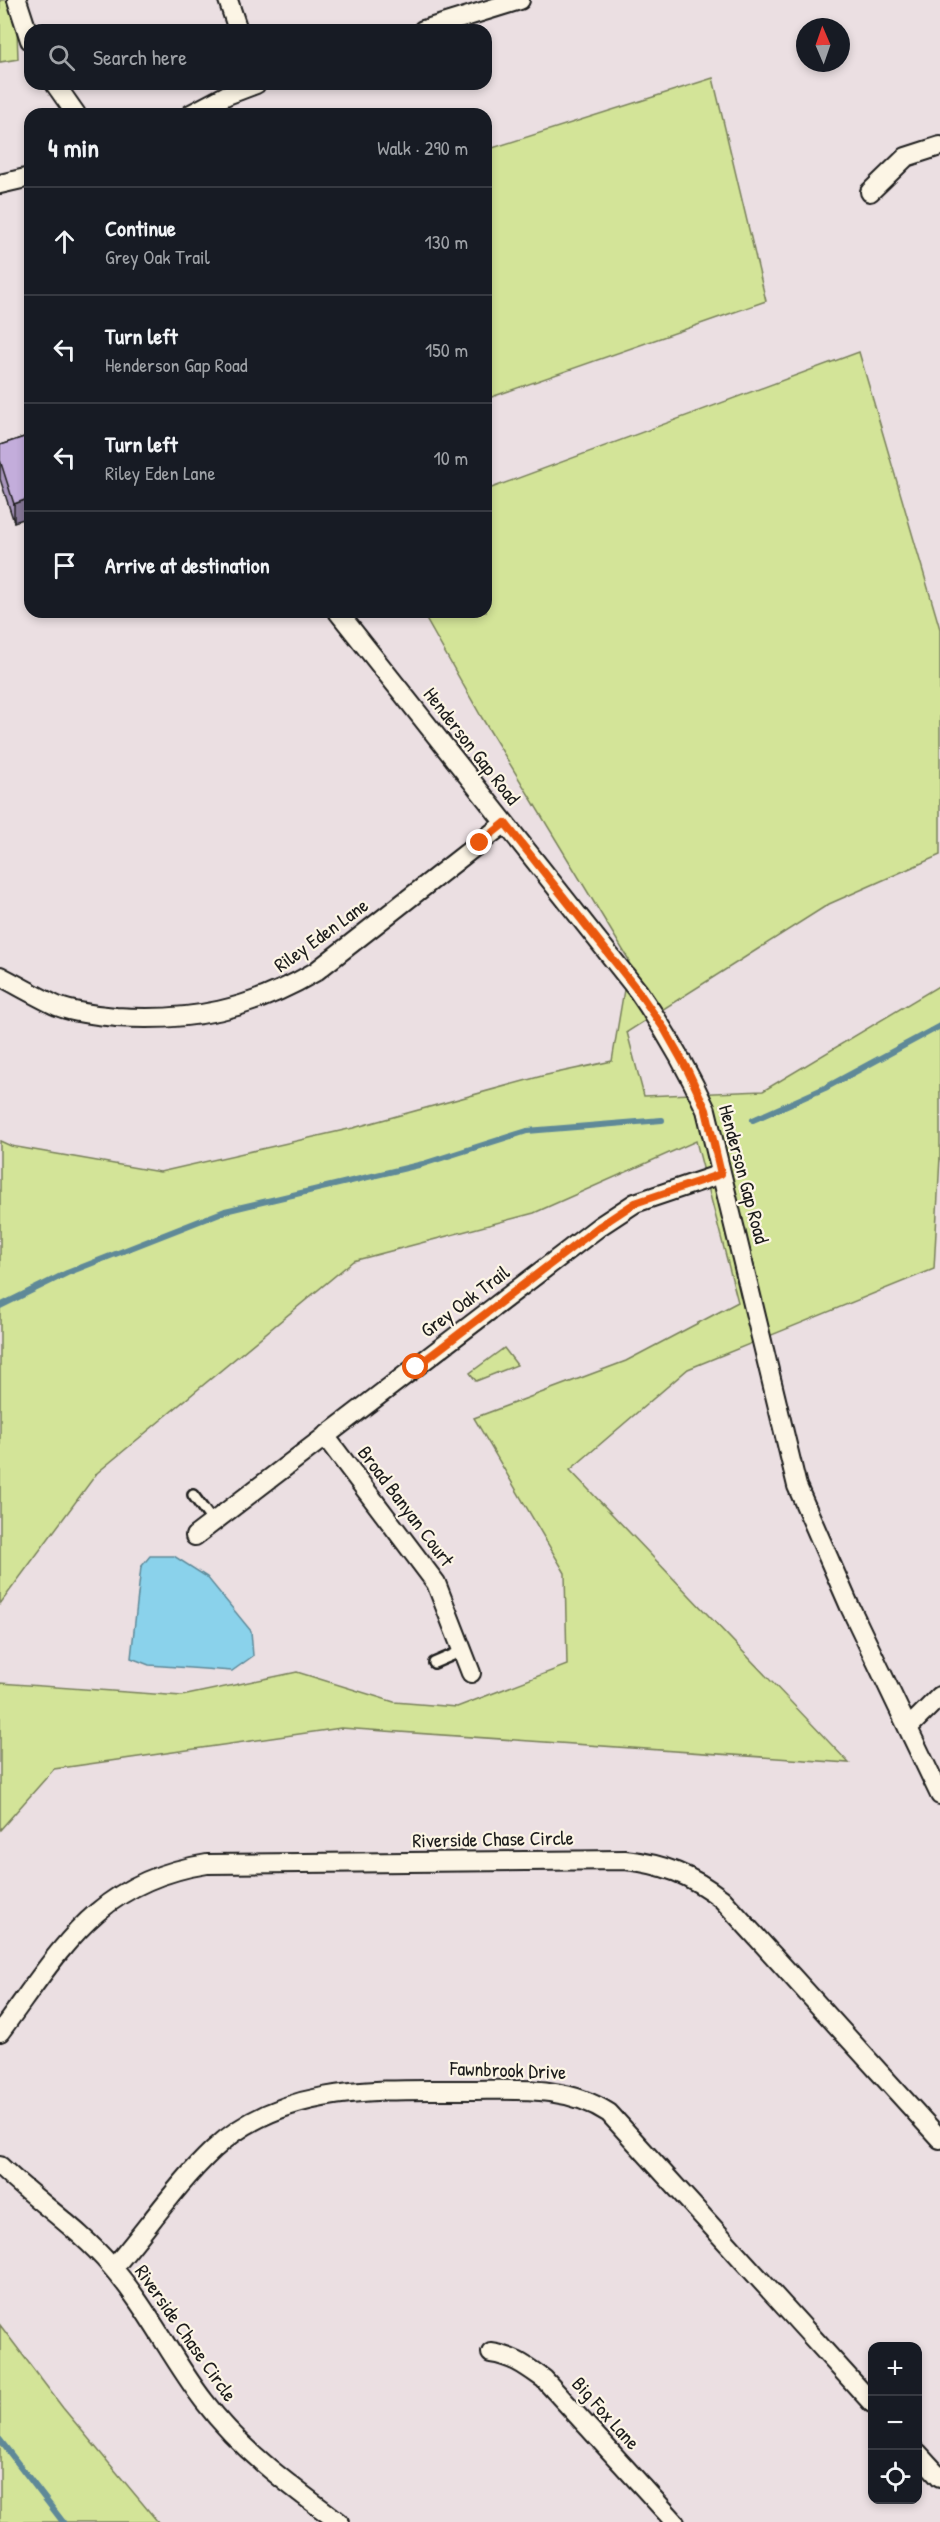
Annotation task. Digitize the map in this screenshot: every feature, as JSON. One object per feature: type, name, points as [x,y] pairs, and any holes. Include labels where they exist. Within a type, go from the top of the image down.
[{"type":"street","points":[[17,0],[25,24]]},
{"type":"street","points":[[228,0],[236,24]]},
{"type":"street","points":[[442,24],[514,1]]},
{"type":"street","points":[[58,90],[72,108]]},
{"type":"street","points":[[202,108],[240,90]]},
{"type":"street","points":[[870,192],[906,157],[940,146]]},
{"type":"street","points":[[0,184],[24,178]]},
{"type":"street","name":"Henderson Gap Road","points":[[343,618],[638,991],[665,1030],[688,1071],[706,1110],[756,1310],[784,1440],[798,1486],[850,1607],[940,1795]]},
{"type":"street","name":"Riley Eden Lane","points":[[0,976],[59,1006],[99,1015],[146,1019],[200,1016],[248,1004],[284,990],[315,972],[505,823]]},
{"type":"street","name":"Grey Oak Trail","points":[[195,1536],[600,1226],[635,1203],[721,1174]]},
{"type":"street","name":"Broad Banyan Court","points":[[325,1436],[436,1583],[471,1673]]},
{"type":"street","points":[[909,1727],[940,1695]]},
{"type":"street","name":"Riverside Chase Circle","points":[[0,2032],[86,1920],[129,1888],[180,1869],[207,1864],[625,1860],[652,1863],[687,1874],[722,1899],[940,2139]]},
{"type":"street","name":"Fawnbrook Drive","points":[[113,2268],[213,2150],[248,2124],[287,2105],[329,2094],[371,2091],[524,2090],[574,2095],[592,2102],[609,2113],[868,2398]]},
{"type":"street","name":"Riverside Chase Circle","points":[[0,2166],[83,2236],[113,2268],[203,2400],[235,2439],[272,2473],[339,2522]]},
{"type":"street","name":"Big Fox Lane","points":[[492,2353],[518,2360],[544,2379],[675,2522]]},
{"type":"street","points":[[922,2457],[940,2477]]},
{"type":"lane","points":[[193,1495],[213,1522]]},
{"type":"lane","points":[[434,1663],[462,1651]]},
{"type":"green space","points":[[0,0],[16,0],[18,59],[0,62]]},
{"type":"green space","points":[[713,78],[766,301],[492,397],[492,148]]},
{"type":"green space","points":[[859,352],[940,629],[940,855],[829,904],[627,1032],[644,1096],[763,1091],[940,985],[940,1157],[934,1269],[688,1369],[570,1470],[849,1763],[341,1728],[54,1769],[0,1830],[0,1683],[182,1696],[297,1672],[394,1702],[457,1707],[567,1665],[565,1573],[474,1418],[626,1361],[738,1302],[696,1141],[534,1213],[353,1261],[97,1473],[0,1604],[0,1141],[11,1146],[160,1172],[353,1128],[542,1076],[612,1061],[629,960],[482,718],[425,618],[492,618],[492,488]]},
{"type":"green space","points":[[504,1348],[517,1365],[476,1381],[470,1373]]},
{"type":"green space","points":[[0,2325],[63,2408],[158,2522],[0,2522]]},
{"type":"water","points":[[150,1556],[174,1556],[207,1577],[251,1631],[253,1656],[232,1671],[149,1665],[131,1658],[141,1567]]},
{"type":"building","points":[[24,437],[24,500],[14,504],[0,460],[0,445]]},
{"type":"waterway","points":[[753,1120],[825,1088],[940,1026]]},
{"type":"waterway","points":[[0,1306],[67,1273],[225,1211],[423,1164],[527,1131],[662,1120]]},
{"type":"waterway","points":[[0,2440],[63,2522]]},
{"type":"route","points":[[416,1367],[600,1226],[635,1203],[721,1174],[706,1110],[665,1030],[638,991],[505,823],[480,843]]}]
